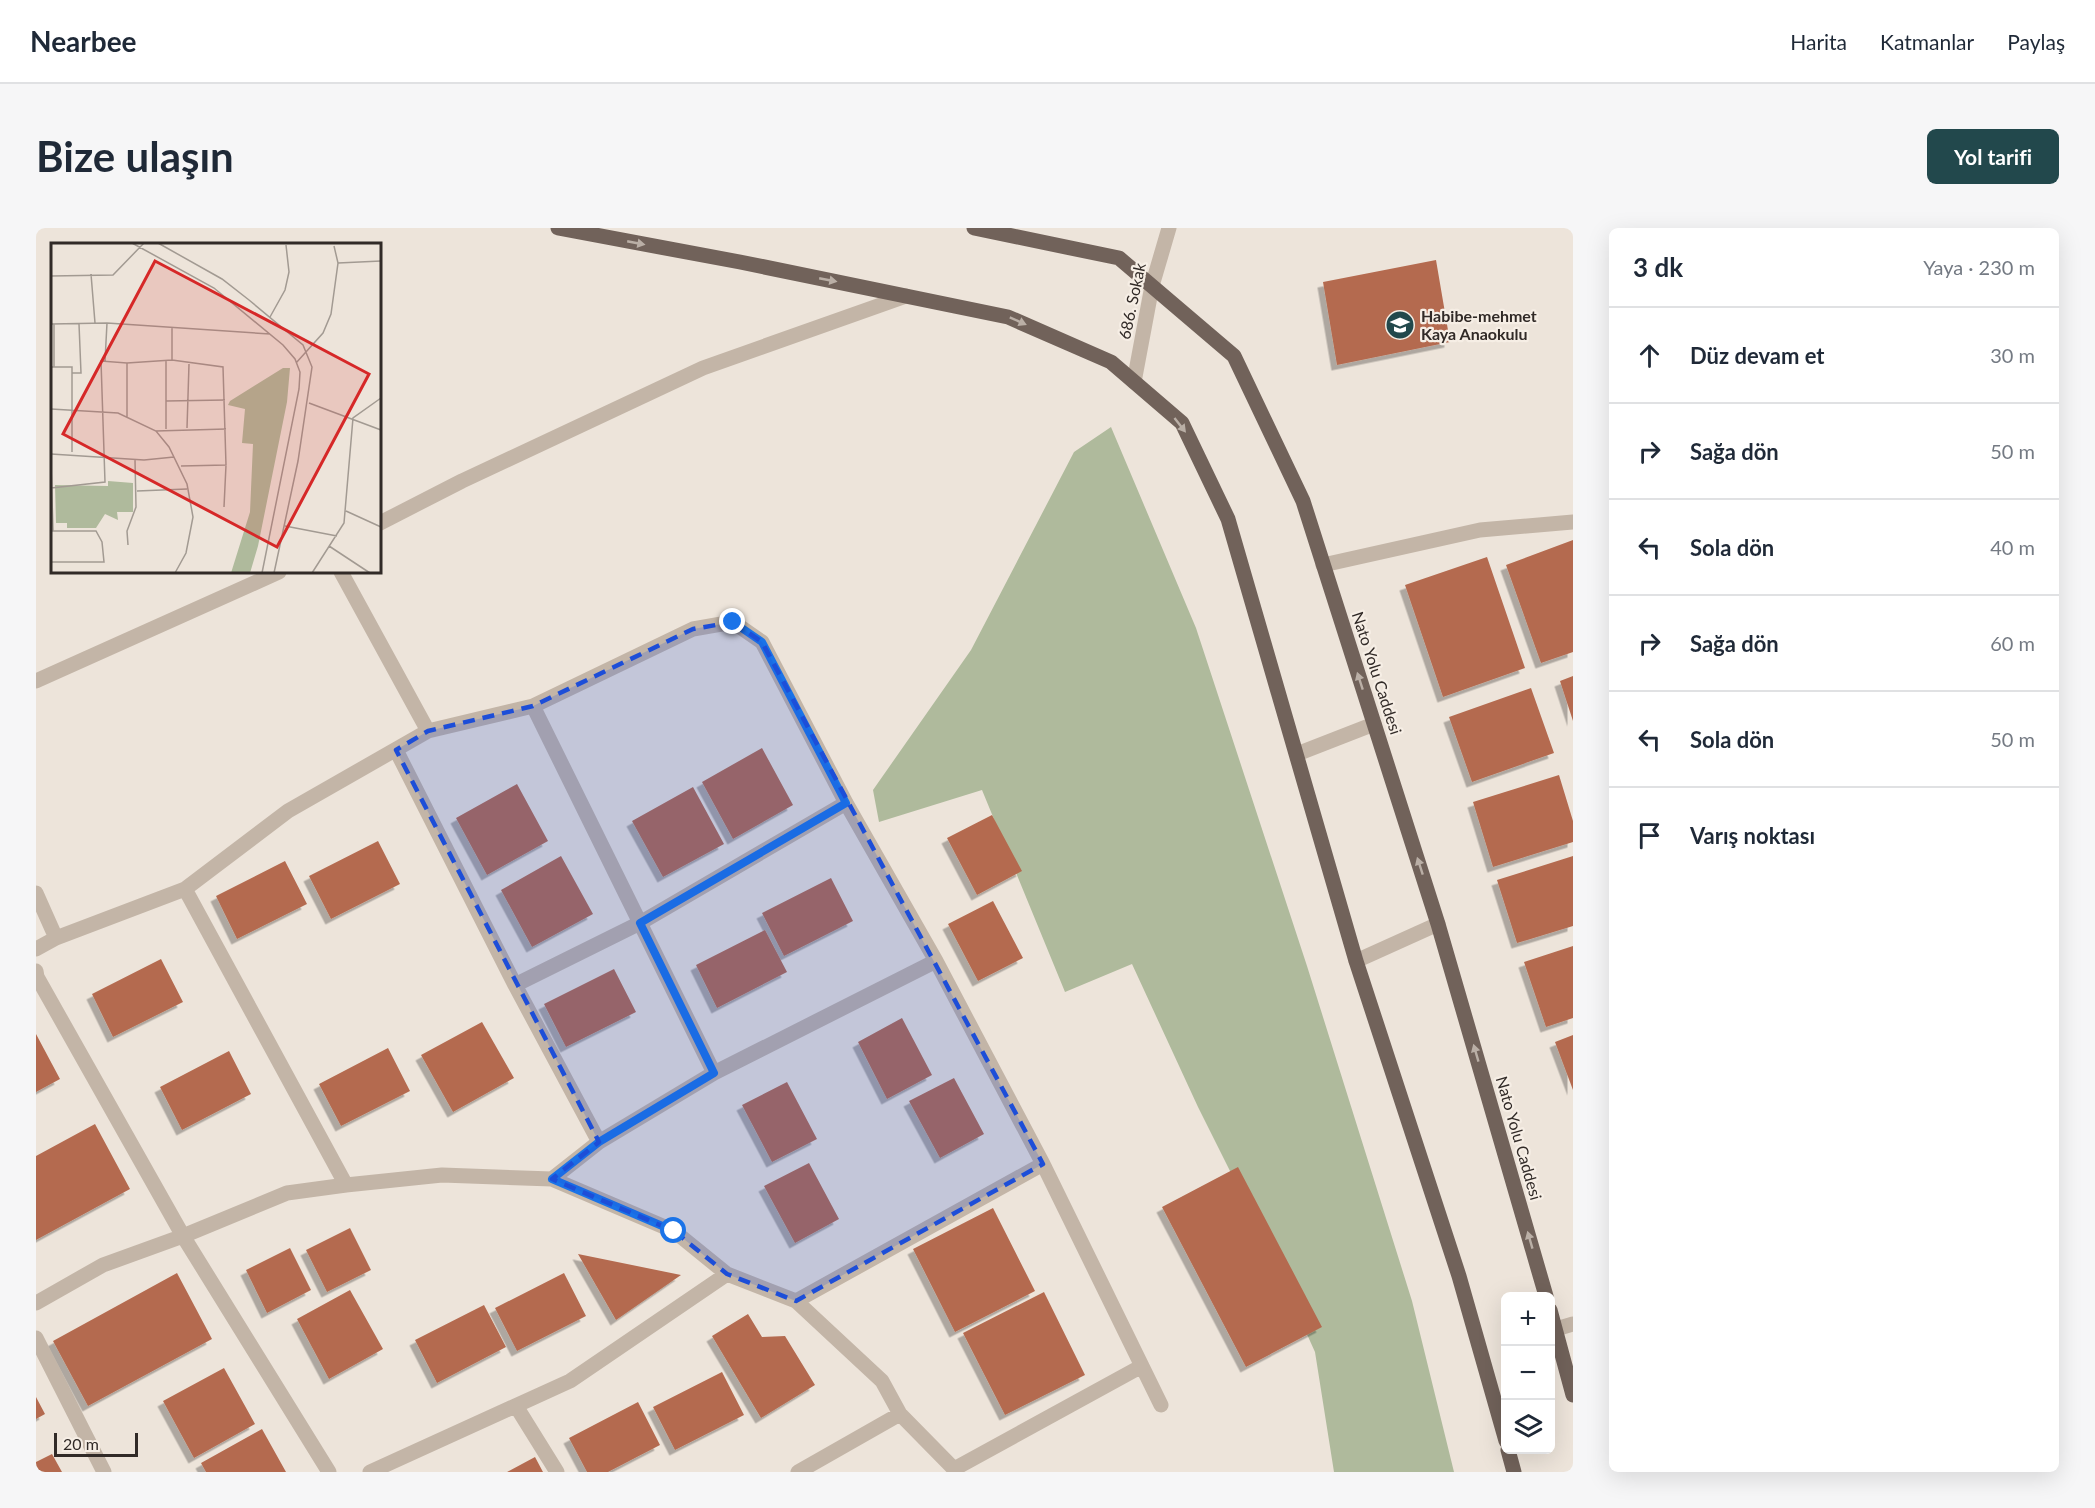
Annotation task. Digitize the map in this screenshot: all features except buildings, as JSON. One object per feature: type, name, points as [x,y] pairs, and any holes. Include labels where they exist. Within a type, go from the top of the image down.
[{"type":"main road","points":[[558,228],[1008,317],[1111,362],[1182,423],[1228,519],[1356,961],[1459,1276],[1501,1423]]},
{"type":"main road","name":"Nato Yolu Caddesi","points":[[974,228],[1119,258],[1234,356],[1303,501],[1438,924],[1545,1292]]},
{"type":"main road","points":[[1555,1325],[1573,1395]]},
{"type":"main road","points":[[1509,1454],[1514,1472]]},
{"type":"street","name":"686. Sokak","points":[[1134,382],[1152,286],[1168,228]]},
{"type":"street","points":[[381,522],[462,481],[703,368],[906,296]]},
{"type":"street","points":[[1323,565],[1480,530],[1573,522]]},
{"type":"street","points":[[36,681],[277,573]]},
{"type":"street","points":[[342,573],[428,731]]},
{"type":"street","points":[[36,949],[56,938],[185,889],[288,812],[428,731],[533,706],[693,629],[733,622],[762,642],[846,803],[936,961],[1043,1164],[1161,1405]]},
{"type":"street","points":[[533,706],[714,1073]]},
{"type":"street","points":[[1297,754],[1374,724]]},
{"type":"street","points":[[396,750],[515,985],[599,1142]]},
{"type":"street","points":[[515,985],[640,923],[846,803]]},
{"type":"street","points":[[185,889],[346,1185]]},
{"type":"street","points":[[36,893],[56,938]]},
{"type":"street","points":[[1356,961],[1438,924]]},
{"type":"street","points":[[552,1179],[599,1142],[714,1073],[936,961]]},
{"type":"street","points":[[36,971],[37,977],[183,1236],[329,1472]]},
{"type":"street","points":[[796,1301],[1043,1164]]},
{"type":"street","points":[[36,1303],[104,1265],[183,1236],[286,1193],[442,1175],[552,1179],[674,1231],[727,1274],[796,1301],[882,1381],[900,1414],[956,1470],[1142,1366]]},
{"type":"street","points":[[370,1472],[570,1381],[727,1274]]},
{"type":"street","points":[[1556,1329],[1573,1324]]},
{"type":"street","points":[[36,1338],[104,1472]]},
{"type":"street","points":[[516,1406],[557,1472]]},
{"type":"street","points":[[798,1472],[900,1414]]},
{"type":"highlighted area","points":[[733,622],[762,642],[1043,1164],[796,1301],[727,1274],[674,1231],[552,1179],[599,1142],[396,750],[428,731],[533,706],[693,629]]},
{"type":"green space","points":[[1111,427],[1196,628],[1307,966],[1412,1301],[1454,1472],[1334,1472],[1315,1352],[1263,1237],[1198,1107],[1132,964],[1065,992],[982,790],[879,822],[873,790],[971,650],[1074,452]]},
{"type":"place","name":"Habibe-mehmet Kaya Anaokulu","points":[[1400,325]]},
{"type":"route","points":[[674,1231],[552,1179],[599,1142],[714,1073],[640,923],[846,803],[762,642],[733,622]]}]
